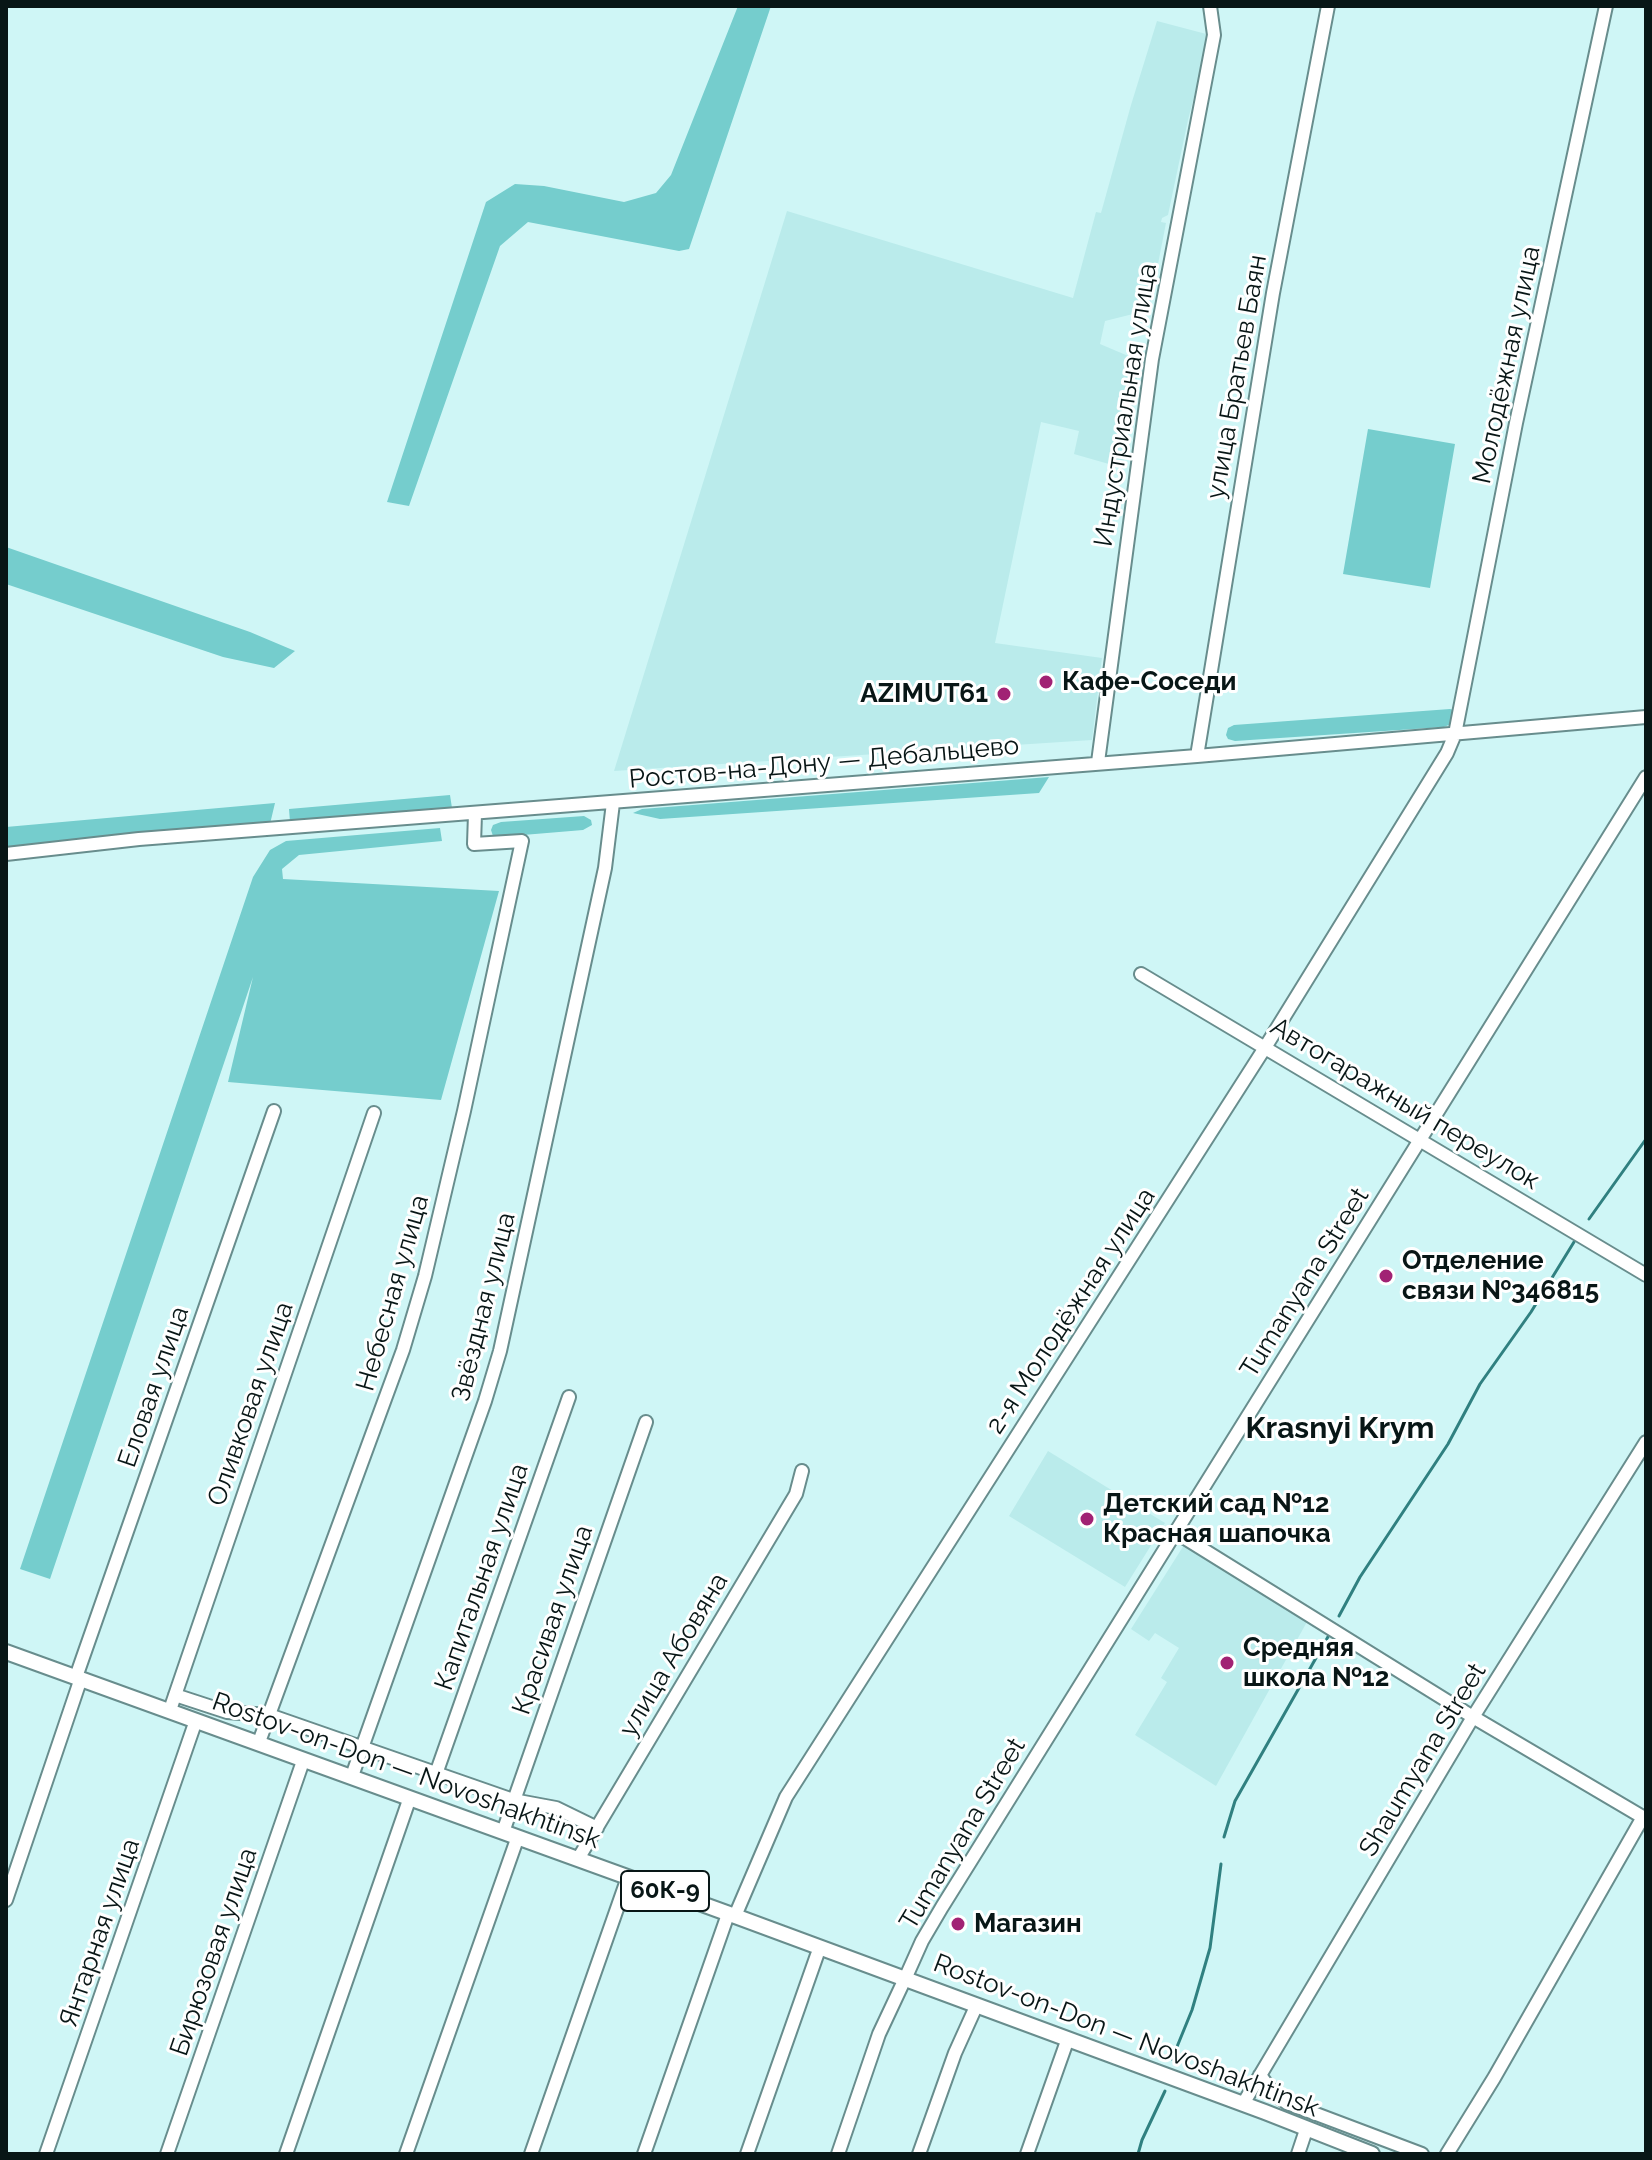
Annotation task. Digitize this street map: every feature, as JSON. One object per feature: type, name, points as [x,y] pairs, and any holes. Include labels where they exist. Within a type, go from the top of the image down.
[{"type":"main road","name":"Rostov-on-Don — Novoshakhtinsk","points":[[6,1654],[194,1726],[731,1918],[817,1955],[903,1982],[974,2011],[1321,2135]]},
{"type":"main road","name":"Rostov-on-Don — Novoshakhtinsk","points":[[78,1680],[172,1702],[259,1742],[1321,2135]]},
{"type":"main road","name":"60К-9","points":[[1321,2135],[1372,2154]]},
{"type":"street","name":"Индустриальная улица","points":[[1098,762],[1152,359],[1214,35],[1210,6]]},
{"type":"street","name":"улица Братьев Баян","points":[[1197,756],[1273,293],[1328,6]]},
{"type":"street","name":"Молодёжная улица","points":[[1455,734],[1516,423],[1606,6]]},
{"type":"street","name":"Ростов-на-Дону — Дебальцево","points":[[6,854],[139,839],[1197,756],[1646,717]]},
{"type":"street","name":"2-я Молодёжная улица","points":[[644,2154],[731,1918],[786,1797],[1266,1046],[1441,765],[1455,734]]},
{"type":"street","name":"Tumanyana Street","points":[[838,2154],[879,2034],[922,1941],[1646,777]]},
{"type":"street","name":"Звёздная улица","points":[[352,1776],[500,1351],[611,835],[613,803]]},
{"type":"street","name":"Небесная улица","points":[[259,1742],[403,1350],[464,1111],[522,841],[474,844],[475,814]]},
{"type":"street","name":"Автогаражный переулок","points":[[1141,974],[1646,1275]]},
{"type":"street","name":"Еловая улица","points":[[6,1900],[78,1680],[274,1111]]},
{"type":"street","name":"Оливковая улица","points":[[172,1702],[374,1113]]},
{"type":"street","name":"Капитальная улица","points":[[437,1771],[569,1397]]},
{"type":"street","name":"Красивая улица","points":[[503,1832],[646,1422]]},
{"type":"street","name":"Shaumyana Street","points":[[1243,2104],[1473,1717],[1646,1442]]},
{"type":"street","name":"улица Абовяна","points":[[578,1859],[796,1494],[802,1471]]},
{"type":"street","points":[[1175,1532],[1473,1717],[1644,1818],[1447,2154]]},
{"type":"street","points":[[172,1702],[227,1712],[269,1715],[513,1800],[556,1808],[573,1819],[597,1828]]},
{"type":"street","name":"Янтарная улица","points":[[46,2154],[194,1726]]},
{"type":"street","name":"Бирюзовая улица","points":[[167,2154],[302,1764]]},
{"type":"street","points":[[286,2154],[408,1803]]},
{"type":"street","points":[[406,2154],[516,1842]]},
{"type":"street","points":[[531,2154],[626,1883]]},
{"type":"street","points":[[747,2154],[817,1955]]},
{"type":"street","points":[[919,2154],[955,2053],[974,2011]]},
{"type":"street","points":[[1027,2154],[1066,2044]]},
{"type":"street","points":[[1260,2075],[1273,2093],[1287,2103],[1422,2154]]},
{"type":"street","points":[[1298,2154],[1306,2130]]},
{"type":"shaded area","points":[[738,6],[771,6],[689,249],[679,251],[528,222],[500,246],[409,506],[387,502],[486,202],[515,184],[544,186],[624,202],[656,193],[671,175]]},
{"type":"shaded area","points":[[1157,21],[1210,35],[1168,215],[1161,222],[1166,223],[1149,310],[1105,321],[1100,344],[1140,361],[1123,468],[1074,454],[1079,431],[1041,422],[995,643],[1102,658],[1092,740],[614,771],[787,211],[1073,298],[1096,212],[1101,213]]},
{"type":"shaded area","points":[[1368,429],[1455,444],[1430,588],[1343,574]]},
{"type":"shaded area","points":[[6,547],[250,632],[295,651],[274,668],[223,657],[6,584]]},
{"type":"shaded area","points":[[1454,710],[1455,716],[1451,724],[1444,727],[1235,741],[1226,735],[1228,728],[1234,725]]},
{"type":"shaded area","points":[[1049,777],[1039,793],[660,819],[633,813],[642,809]]},
{"type":"shaded area","points":[[450,795],[452,808],[290,822],[289,809]]},
{"type":"shaded area","points":[[275,803],[270,824],[6,847],[6,827]]},
{"type":"shaded area","points":[[584,816],[591,820],[592,825],[583,830],[499,837],[493,836],[491,830],[493,825],[501,822]]},
{"type":"shaded area","points":[[440,828],[442,841],[299,855],[282,869],[283,879],[499,891],[441,1100],[228,1082],[253,977],[50,1579],[20,1569],[253,877],[270,850],[286,841]]},
{"type":"shaded area","name":"Детский сад №12 Красная шапочка","points":[[1048,1451],[1165,1523],[1125,1587],[1009,1516]]},
{"type":"shaded area","name":"Средняя школа №12","points":[[1184,1545],[1308,1620],[1216,1786],[1135,1735],[1167,1682],[1161,1678],[1179,1648],[1155,1633],[1149,1641],[1131,1629]]},
{"type":"waterway","points":[[1589,1219],[1646,1139]]},
{"type":"waterway","points":[[1339,1616],[1360,1577],[1448,1444],[1480,1384],[1531,1312],[1574,1242]]},
{"type":"waterway","points":[[1224,1837],[1235,1801],[1329,1635]]},
{"type":"waterway","points":[[1172,2059],[1192,2010],[1210,1948],[1221,1864]]},
{"type":"waterway","points":[[1138,2154],[1165,2091]]},
{"type":"place","name":"Кафе-Соседи","points":[[1046,682]]},
{"type":"place","name":"AZIMUT61","points":[[1004,694]]},
{"type":"place","name":"Отделение связи №346815","points":[[1386,1276]]},
{"type":"place","name":"Детский сад №12 Красная шапочка","points":[[1087,1519]]},
{"type":"place","name":"Средняя школа №12","points":[[1227,1663]]},
{"type":"place","name":"Магазин","points":[[958,1924]]},
{"type":"district","name":"Krasnyi Krym","points":[[1340,1429]]}]
